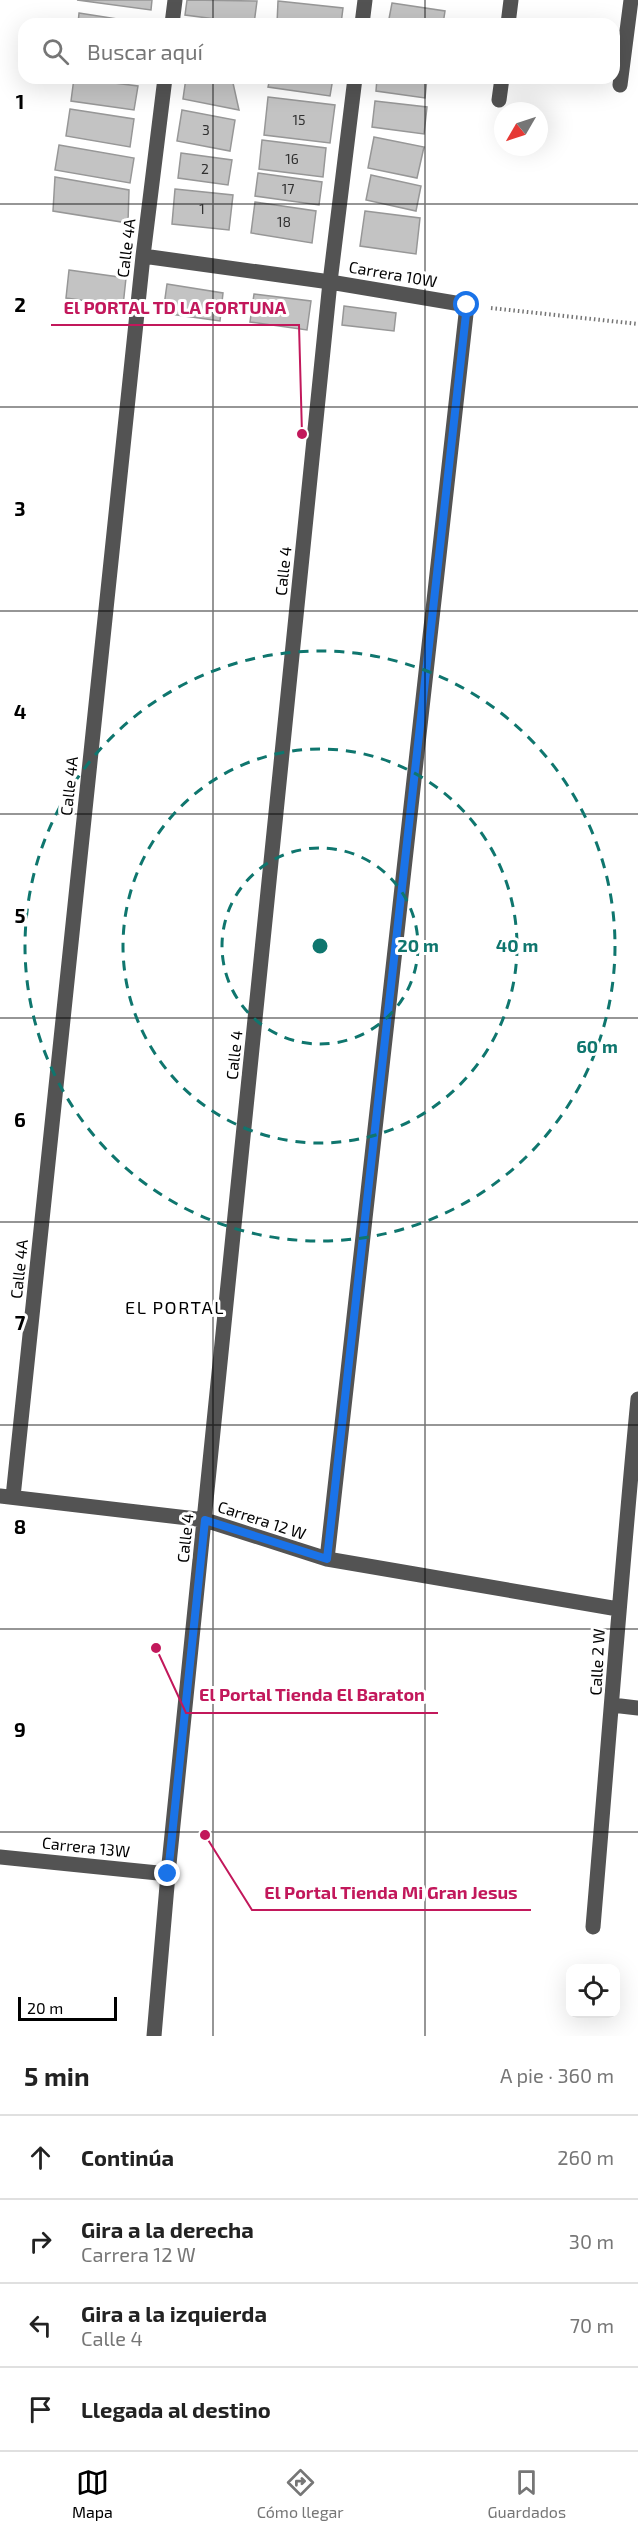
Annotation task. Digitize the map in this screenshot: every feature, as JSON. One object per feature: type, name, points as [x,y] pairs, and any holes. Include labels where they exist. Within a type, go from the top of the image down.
[{"type":"street","points":[[173,18],[175,0]]},
{"type":"street","points":[[362,18],[364,0]]},
{"type":"street","points":[[508,18],[510,0]]},
{"type":"street","points":[[620,85],[631,0]]},
{"type":"street","name":"Calle 4A","points":[[7,1497],[143,256],[164,84]]},
{"type":"street","name":"Calle 4","points":[[154,2036],[168,1874],[330,282],[354,84]]},
{"type":"street","points":[[499,100],[501,84]]},
{"type":"street","name":"Carrera 10W","points":[[143,256],[330,282],[467,305]]},
{"type":"street","points":[[327,1559],[467,305]]},
{"type":"street","name":"Calle 2 W","points":[[593,1927],[618,1609],[638,1399]]},
{"type":"street","name":"Carrera 12 W","points":[[7,1497],[205,1520],[327,1559],[618,1609]]},
{"type":"street","points":[[612,1705],[638,1708]]},
{"type":"street","name":"Carrera 13W","points":[[0,1857],[168,1874]]},
{"type":"path","points":[[467,305],[638,324]]},
{"type":"building","points":[[77,0],[152,0],[151,10]]},
{"type":"building","points":[[187,0],[257,1],[255,18],[208,18],[185,15]]},
{"type":"building","points":[[278,1],[343,8],[342,18],[277,18]]},
{"type":"building","points":[[392,3],[445,11],[444,18],[389,18]]},
{"type":"building","points":[[79,13],[111,18],[79,18]]},
{"type":"building","points":[[73,84],[138,86],[134,110],[71,101]]},
{"type":"building","points":[[185,84],[233,84],[239,110],[183,99]]},
{"type":"building","points":[[269,84],[332,84],[330,96],[268,87]]},
{"type":"building","points":[[377,84],[426,84],[425,98],[376,91]]},
{"type":"building","points":[[268,97],[335,105],[330,143],[264,135]]},
{"type":"building","points":[[375,101],[427,107],[424,134],[372,127]]},
{"type":"building","points":[[70,109],[134,119],[130,147],[66,136]]},
{"type":"building","points":[[182,110],[235,120],[230,151],[177,141]]},
{"type":"building","points":[[374,137],[424,147],[417,178],[368,168]]},
{"type":"building","points":[[262,140],[326,148],[323,177],[259,169]]},
{"type":"building","points":[[59,145],[134,158],[130,183],[55,170]]},
{"type":"building","points":[[181,153],[232,160],[228,185],[178,178]]},
{"type":"building","points":[[258,173],[322,182],[319,205],[255,196]]},
{"type":"building","points":[[371,175],[421,186],[416,211],[366,200]]},
{"type":"building","points":[[55,177],[129,190],[128,223],[53,211]]},
{"type":"building","points":[[175,189],[233,195],[229,230],[172,224]]},
{"type":"building","points":[[255,202],[316,211],[312,243],[251,233]]},
{"type":"building","points":[[365,211],[420,218],[416,254],[360,246]]},
{"type":"building","points":[[69,270],[126,278],[123,306],[66,298]]},
{"type":"building","points":[[167,284],[223,293],[220,321],[163,313]]},
{"type":"building","points":[[254,294],[311,301],[307,330],[250,322]]},
{"type":"building","points":[[344,306],[396,313],[394,331],[342,325]]},
{"type":"place","name":"El PORTAL TD LA FORTUNA","points":[[302,434]]},
{"type":"place","name":"El Portal Tienda El Baraton","points":[[156,1648]]},
{"type":"place","name":"El Portal Tienda Mi Gran Jesus","points":[[205,1835]]},
{"type":"district","name":"EL PORTAL","points":[[175,1308]]},
{"type":"route","points":[[168,1874],[205,1520],[327,1559],[467,305]]}]
